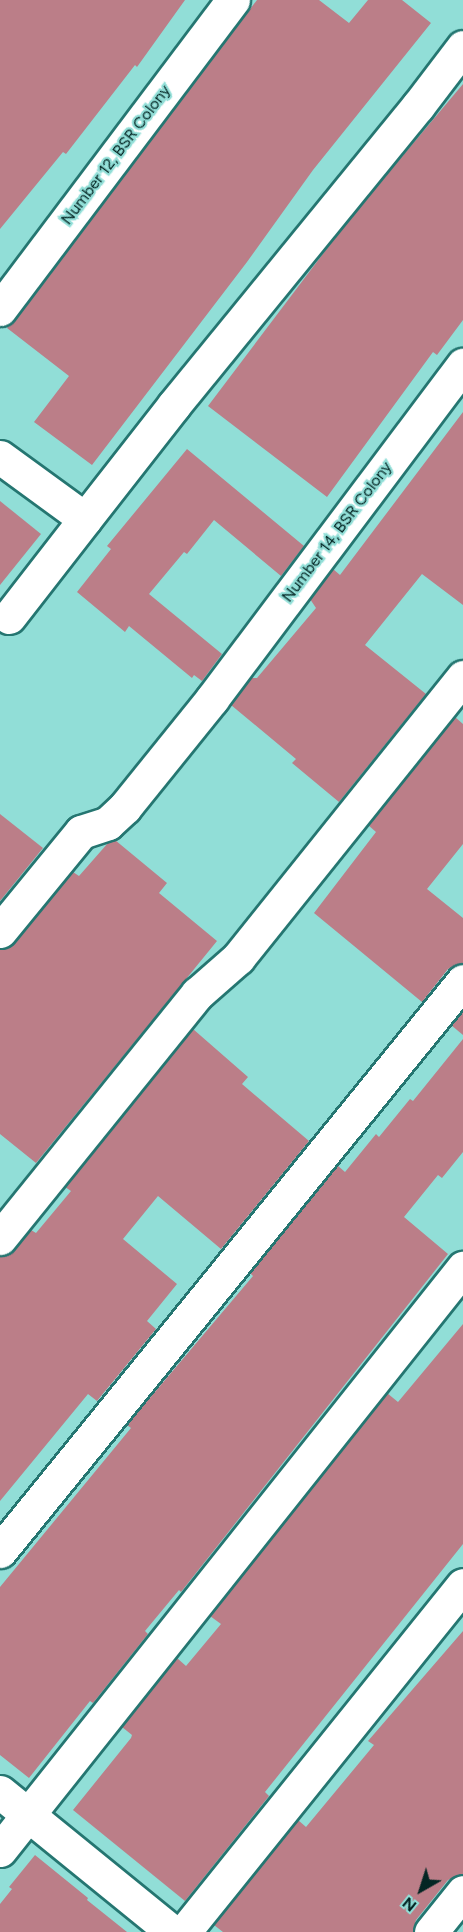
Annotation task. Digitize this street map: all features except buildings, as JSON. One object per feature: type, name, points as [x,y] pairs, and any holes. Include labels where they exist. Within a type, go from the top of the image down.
[{"type":"street","name":"Number 12, BSR Colony","points":[[0,309],[233,0]]},
{"type":"street","points":[[9,617],[174,405],[418,106],[463,47]]},
{"type":"street","name":"Number 14, BSR Colony","points":[[0,931],[81,832],[108,823],[125,807],[212,699],[463,365]]},
{"type":"street","points":[[0,457],[85,519]]},
{"type":"street","points":[[0,1238],[197,994],[238,958],[463,677]]},
{"type":"street","points":[[0,1551],[463,981]]},
{"type":"street","points":[[0,1850],[463,1268]]},
{"type":"street","points":[[184,1932],[463,1585]]},
{"type":"street","points":[[0,1792],[172,1932]]},
{"type":"street","points":[[431,1932],[463,1892]]}]
